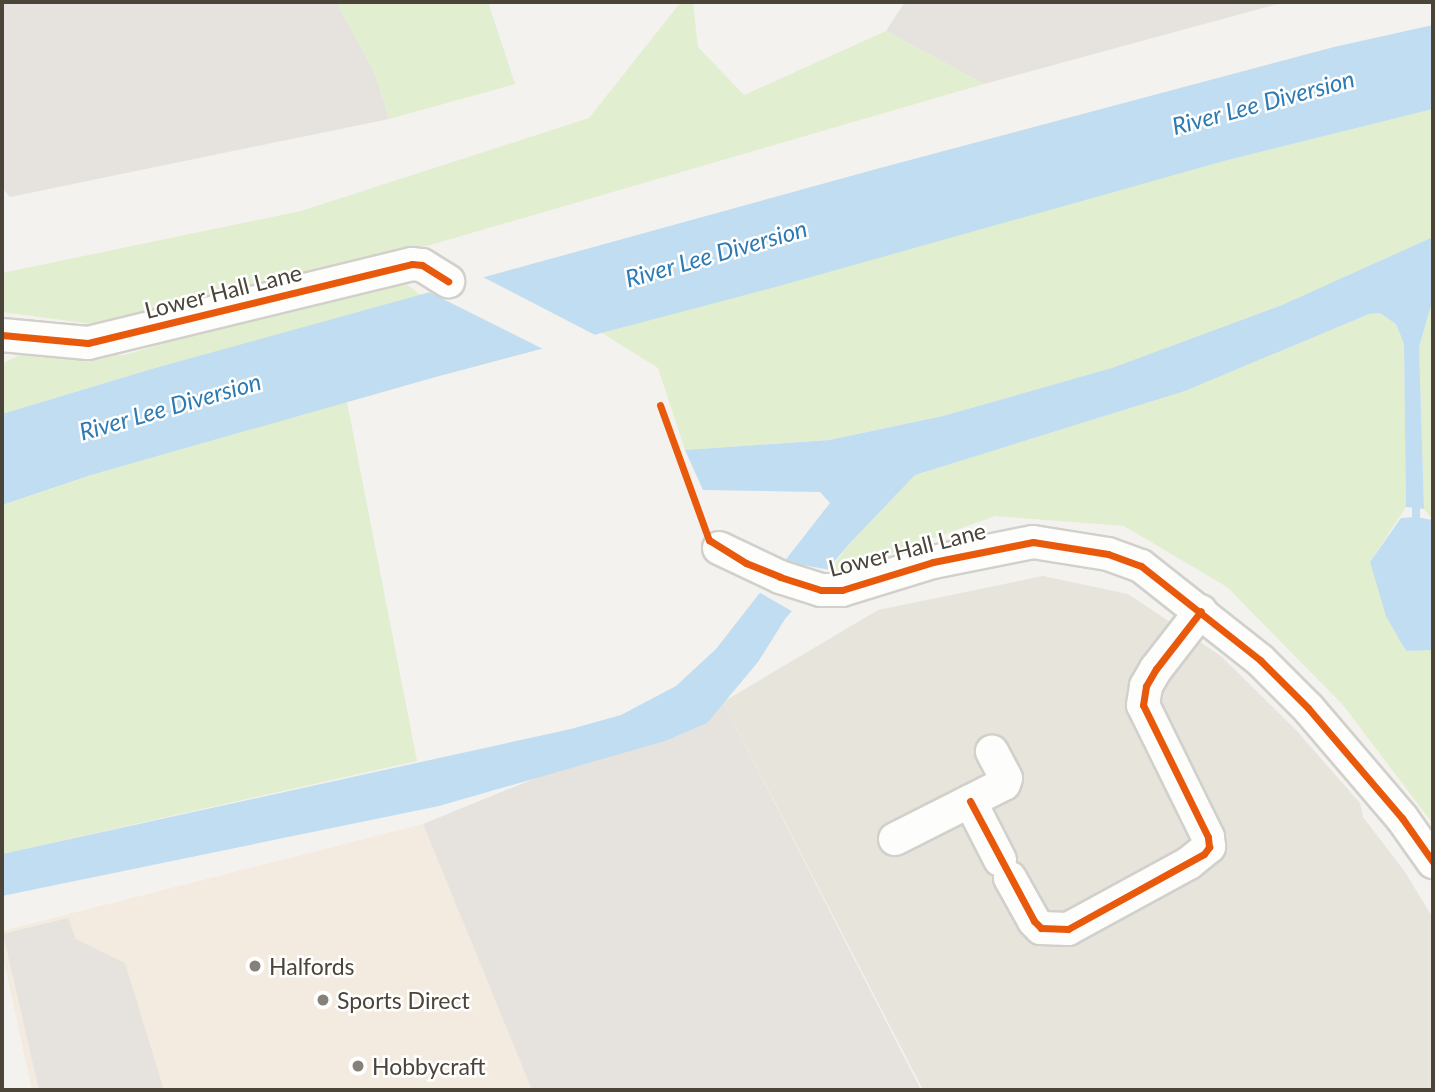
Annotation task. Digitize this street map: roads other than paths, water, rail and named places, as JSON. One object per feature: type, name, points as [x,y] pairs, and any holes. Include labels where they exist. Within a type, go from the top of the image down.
[{"type":"street","name":"Lower Hall Lane","points":[[2,335],[88,343],[412,264],[422,265],[448,281]]},
{"type":"street","name":"Lower Hall Lane","points":[[719,548],[769,573],[821,590],[842,590],[933,562],[1033,542],[1108,554],[1140,566],[1201,611],[1260,660],[1326,727],[1402,818],[1433,862]]},
{"type":"street","points":[[970,801],[1034,921],[1041,928],[1068,929],[1189,863],[1209,847],[1208,837],[1143,705],[1146,686],[1156,669],[1201,611]]},
{"type":"street","points":[[895,839],[1004,784],[1006,779],[992,752]]},
{"type":"water","name":"River Lee Diversion","points":[[1433,25],[1433,109],[1224,161],[779,286],[432,378],[91,475],[2,505],[2,414],[155,368],[880,168],[1334,47]]},
{"type":"water","points":[[1433,237],[1433,299],[1419,347],[1424,509],[1406,507],[1404,344],[1396,324],[1380,313],[1369,314],[1185,391],[915,475],[851,542],[785,619],[758,662],[707,723],[665,741],[439,806],[2,896],[2,854],[571,729],[621,715],[676,686],[716,649],[830,503],[820,492],[703,490],[685,450],[829,440],[943,416],[1112,368],[1282,305]]},
{"type":"water","points":[[1401,518],[1433,520],[1433,650],[1406,651],[1386,616],[1370,562]]},
{"type":"waterway","points":[[1416,499],[1416,517]]},
{"type":"place","name":"Halfords","points":[[255,966]]},
{"type":"place","name":"Sports Direct","points":[[323,1000]]},
{"type":"place","name":"Hobbycraft","points":[[358,1066]]}]
